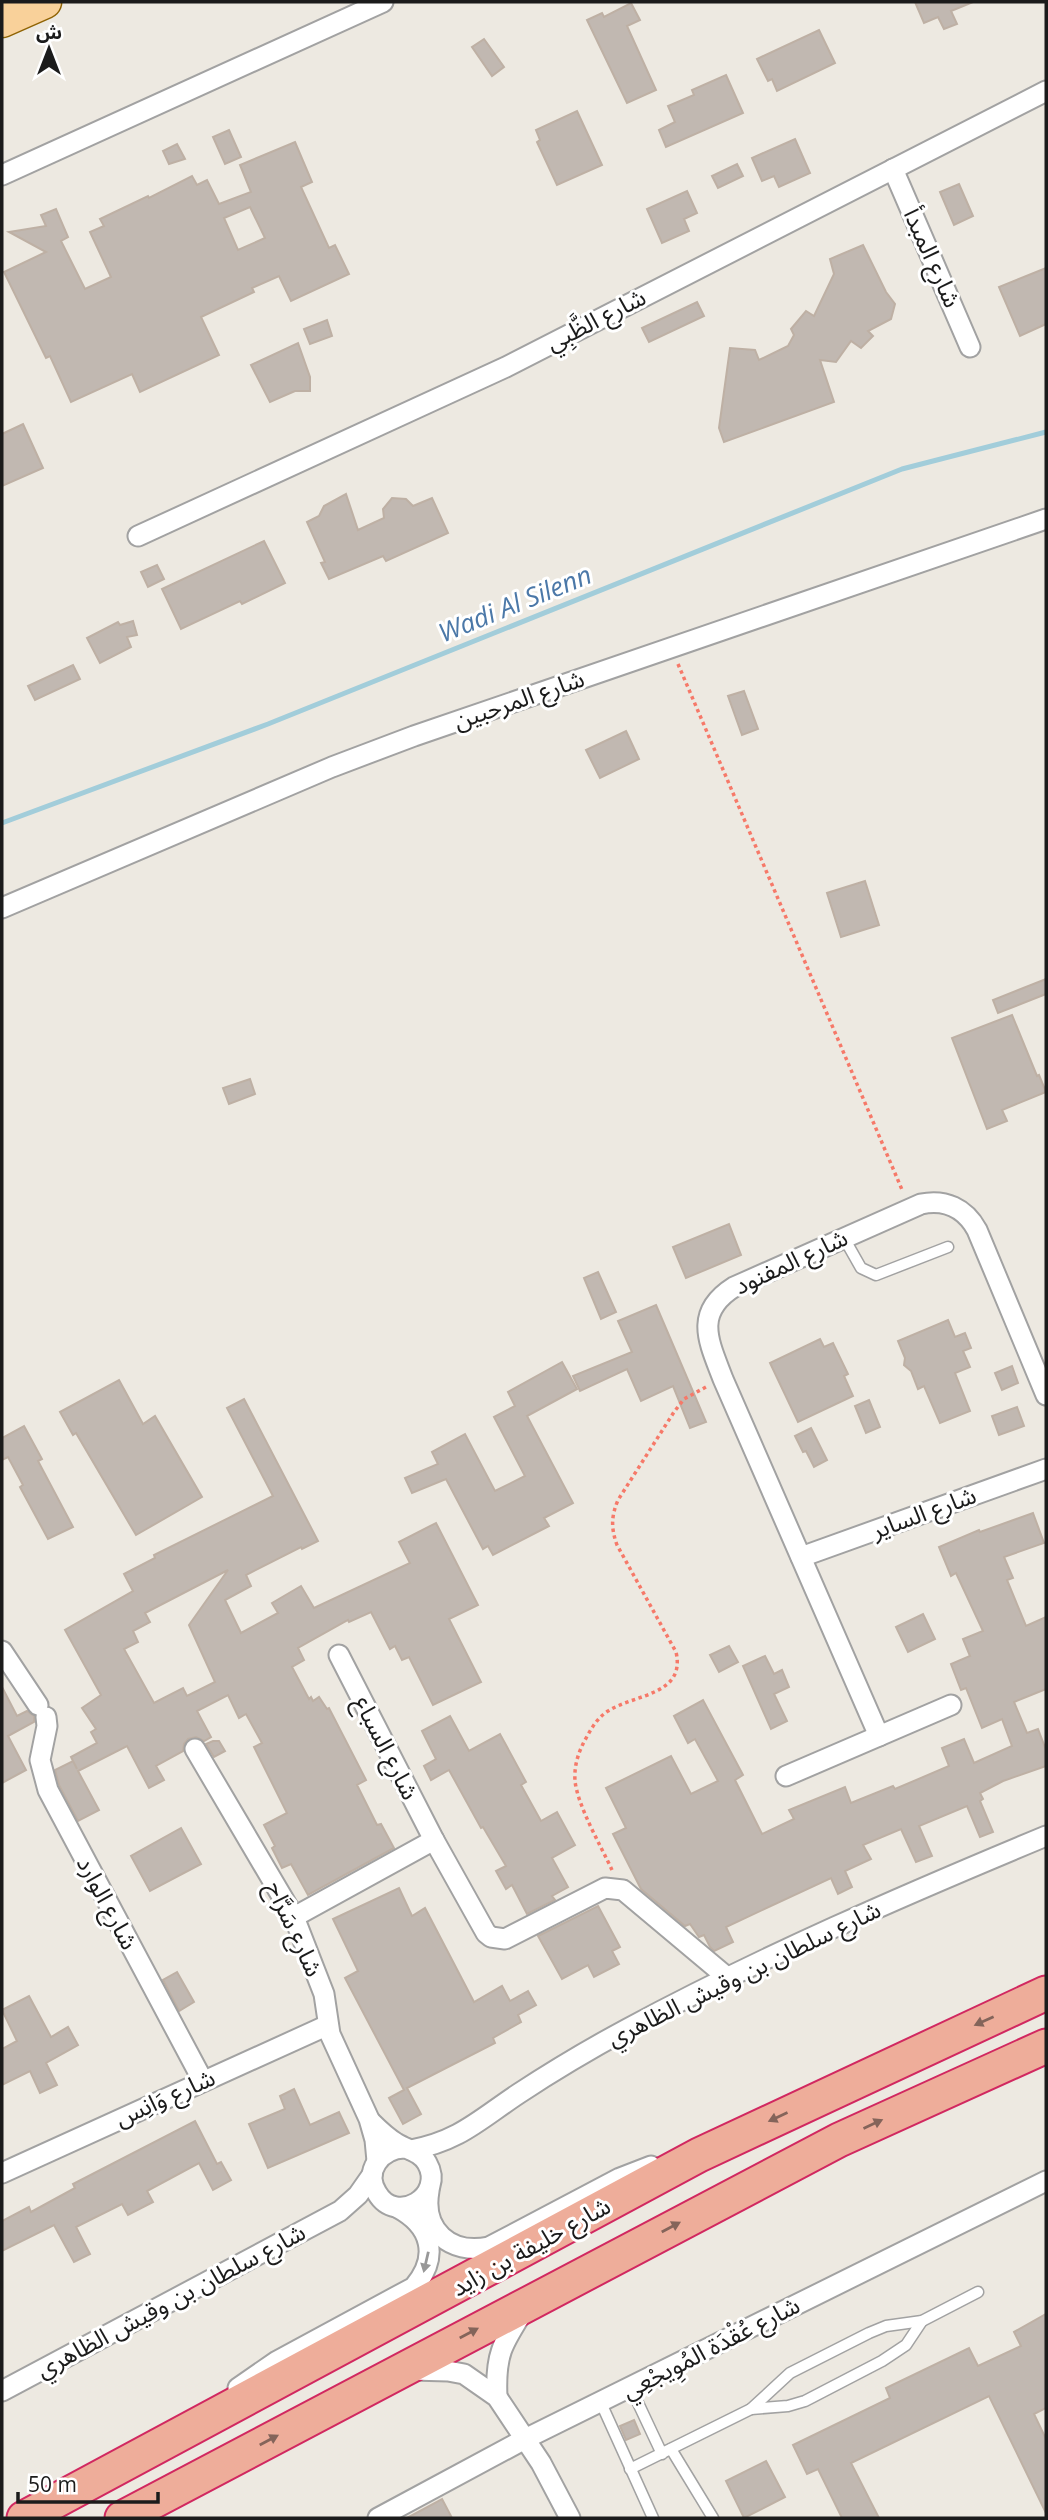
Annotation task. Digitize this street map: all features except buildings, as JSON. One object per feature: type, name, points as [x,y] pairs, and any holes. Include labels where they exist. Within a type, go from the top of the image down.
[{"type":"highway","name":"شارع خليفة بن زايد","points":[[24,2518],[699,2155],[1046,1993]]},
{"type":"highway","name":"شارع خليفة بن زايد","points":[[122,2518],[839,2140],[1046,2046]]},
{"type":"main road","points":[[2,21],[45,2]]},
{"type":"street","points":[[2,175],[383,2]]},
{"type":"street","name":"شارع الظَّبِي","points":[[138,536],[506,367],[1046,90]]},
{"type":"street","name":"شارع المبدأ","points":[[893,169],[970,347]]},
{"type":"street","name":"شارع المرحبين","points":[[2,908],[332,767],[414,736],[1046,519]]},
{"type":"street","name":"شارع المفنود","points":[[879,1736],[723,1379],[708,1336],[710,1312],[716,1302],[734,1287],[910,1209],[930,1202],[940,1202],[958,1208],[973,1221],[1046,1395]]},
{"type":"street","name":"شارع الساير","points":[[801,1557],[1046,1469]]},
{"type":"street","name":"شارع الوارد","points":[[2,1651],[42,1711],[47,1726],[40,1760],[48,1790],[203,2081]]},
{"type":"street","name":"شارع السباع","points":[[339,1655],[434,1840],[482,1927],[491,1937],[505,1939],[606,1888],[619,1889]]},
{"type":"street","points":[[786,1776],[951,1705]]},
{"type":"street","name":"شارع سَرَّاح","points":[[195,1749],[294,1917],[324,1994],[330,2035],[369,2119],[375,2140],[374,2168]]},
{"type":"street","name":"شارع سلطان بن وقيش الظاهري","points":[[430,2186],[441,2158],[455,2138],[518,2094],[589,2050],[836,1926],[1046,1836]]},
{"type":"street","points":[[294,1917],[434,1840]]},
{"type":"street","points":[[619,1889],[728,1978]]},
{"type":"street","name":"شارع وَانِس","points":[[2,2173],[328,2025]]},
{"type":"street","name":"شارع سَرَّاح","points":[[369,2119],[385,2136],[408,2149]]},
{"type":"street","name":"شارع سلطان بن وقيش الظاهري","points":[[408,2149],[455,2138]]},
{"type":"street","points":[[195,2427],[213,2408],[255,2375],[414,2287],[428,2266],[428,2242],[417,2221],[378,2196],[373,2186],[374,2168],[389,2151],[408,2149],[424,2158],[429,2165],[430,2186],[427,2203],[432,2226],[451,2244],[476,2249],[489,2247],[639,2170],[699,2155]]},
{"type":"street","name":"شارع سلطان بن وقيش الظاهري","points":[[340,2211],[358,2195],[374,2168]]},
{"type":"street","name":"شارع عُقْدَة المُوِيجْعِي","points":[[378,2518],[525,2439],[1046,2181]]},
{"type":"street","points":[[392,2205],[416,2204],[430,2186]]},
{"type":"street","name":"شارع سلطان بن وقيش الظاهري","points":[[2,2391],[340,2211],[362,2205],[392,2205]]},
{"type":"street","points":[[497,2397],[496,2372],[503,2344],[530,2302]]},
{"type":"street","points":[[400,2370],[464,2374],[497,2397],[541,2463],[570,2518]]},
{"type":"lane","points":[[844,1238],[861,1268],[876,1275],[948,1247]]},
{"type":"lane","points":[[630,2469],[751,2409],[790,2373],[869,2333],[886,2326],[922,2321],[978,2292]]},
{"type":"lane","points":[[751,2409],[788,2406],[805,2401],[882,2361],[906,2345],[922,2321]]},
{"type":"lane","points":[[631,2388],[667,2451],[713,2518]]},
{"type":"lane","points":[[601,2403],[653,2518]]},
{"type":"path","points":[[671,646],[910,1209]]},
{"type":"path","points":[[619,1889],[578,1793],[575,1779],[578,1752],[596,1721],[606,1712],[668,1685],[675,1676],[678,1664],[676,1652],[617,1545],[611,1530],[612,1514],[618,1500],[684,1399],[723,1379]]},
{"type":"waterway","name":"Wadi Al Silenn","points":[[2,823],[268,724],[902,469],[1046,432]]}]
